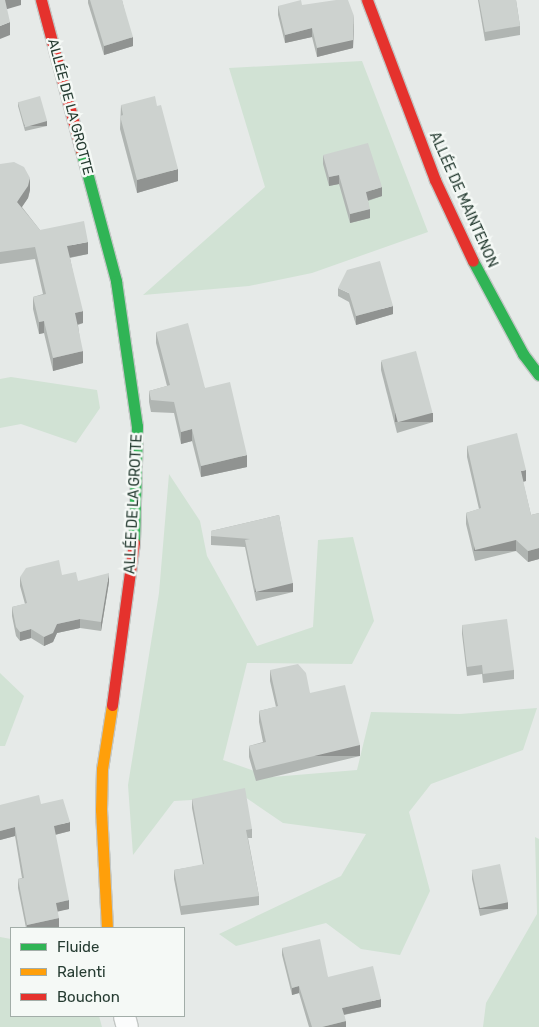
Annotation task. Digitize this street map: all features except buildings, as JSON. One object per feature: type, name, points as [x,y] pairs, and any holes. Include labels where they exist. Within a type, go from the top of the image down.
[{"type":"street","name":"ALLÉE DE LA GROTTE","points":[[40,0],[116,281],[138,426],[136,518],[130,587],[102,769],[101,810],[108,927]]},
{"type":"street","name":"ALLÉE DE MAINTENON","points":[[367,0],[435,180],[487,290],[523,354],[539,375]]},
{"type":"green space","points":[[362,61],[428,232],[312,273],[249,286],[143,295],[265,187],[229,68]]},
{"type":"green space","points":[[11,377],[97,390],[100,408],[76,443],[21,424],[0,428],[0,379]]},
{"type":"green space","points":[[169,474],[200,521],[207,556],[257,646],[313,627],[318,540],[353,537],[374,621],[352,664],[247,663],[223,760],[272,777],[357,770],[371,712],[460,714],[537,708],[523,750],[431,784],[409,812],[430,891],[400,955],[361,949],[326,923],[236,946],[219,934],[341,876],[366,834],[283,823],[245,797],[174,801],[133,855],[128,785],[159,593]]},
{"type":"green space","points":[[0,673],[24,696],[5,746],[0,746]]},
{"type":"green space","points":[[535,837],[539,839],[539,1027],[483,1027],[486,1003],[537,914]]},
{"type":"green space","points":[[0,937],[10,939],[10,1017],[99,1017],[102,1027],[0,1027]]},
{"type":"traffic: fast","points":[[81,150],[116,281],[137,426],[134,542]]},
{"type":"traffic: fast","points":[[473,261],[523,354],[539,375]]},
{"type":"traffic: slow","points":[[107,927],[101,810],[102,769],[112,705]]},
{"type":"traffic: jam","points":[[41,0],[81,150]]},
{"type":"traffic: jam","points":[[367,0],[435,180],[473,261]]},
{"type":"traffic: jam","points":[[112,705],[134,542]]}]
